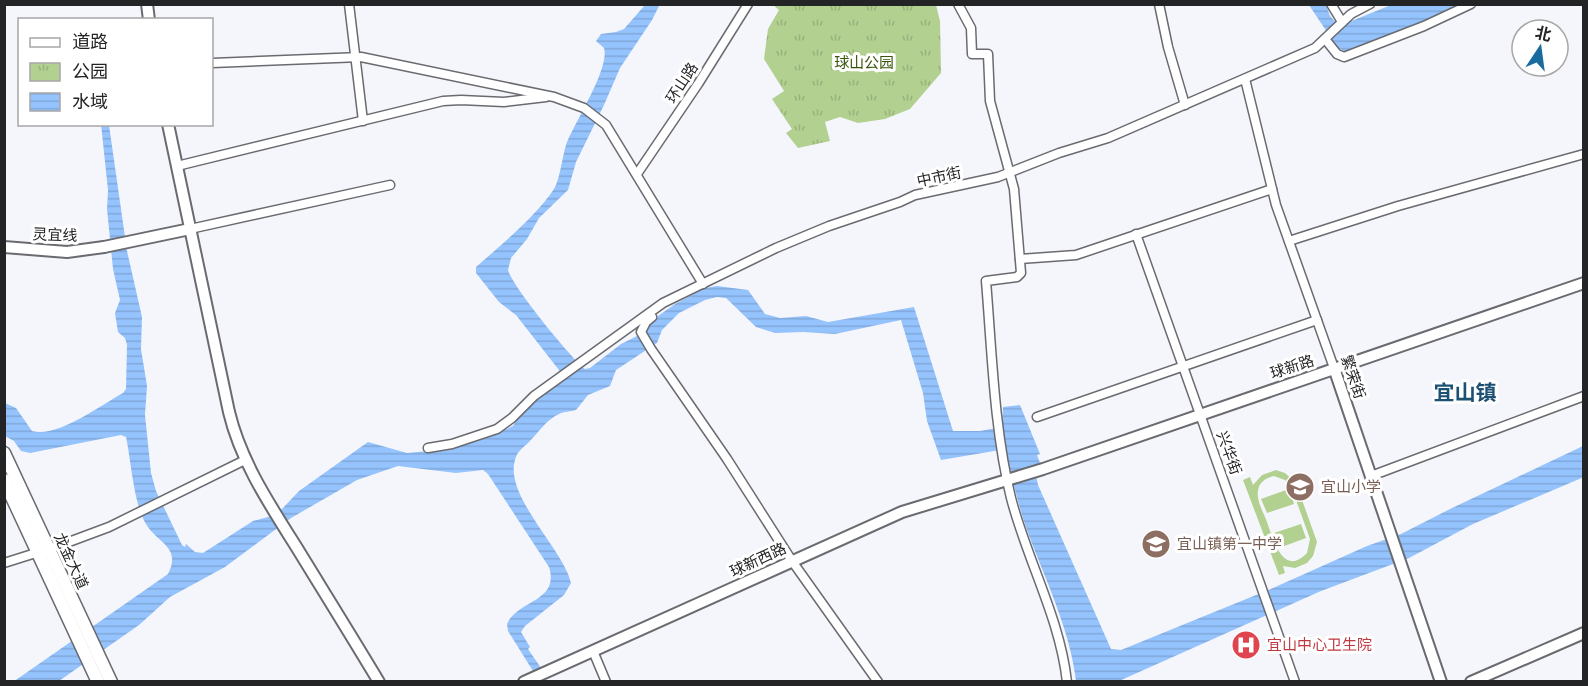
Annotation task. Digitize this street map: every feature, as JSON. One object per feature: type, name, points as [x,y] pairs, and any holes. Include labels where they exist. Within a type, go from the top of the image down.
[{"type":"main road","name":"龙金大道","points":[[4,453],[43,551]]},
{"type":"main road","name":"龙金大道","points":[[4,480],[43,551],[106,681]]},
{"type":"street","points":[[349,4],[363,121]]},
{"type":"street","name":"环山路","points":[[637,174],[698,84],[748,4]]},
{"type":"street","points":[[958,4],[971,28],[972,54],[988,54],[990,101],[1015,202],[1021,273],[1017,277],[986,281],[1002,452],[1020,528],[1060,643],[1067,681]]},
{"type":"street","points":[[1159,4],[1168,48],[1185,105]]},
{"type":"street","points":[[1331,4],[1341,23]]},
{"type":"street","name":"中市街","points":[[678,296],[776,248],[851,217],[915,195],[981,182],[1059,153],[1108,138],[1315,48],[1351,14],[1370,4]]},
{"type":"street","points":[[1326,38],[1337,54],[1344,57],[1424,26],[1471,4]]},
{"type":"street","points":[[213,63],[354,56],[505,85],[550,96],[584,108],[599,117],[606,125],[703,284]]},
{"type":"street","name":"繁荣街","points":[[1245,79],[1272,189],[1441,681]]},
{"type":"street","points":[[177,166],[449,100],[504,102],[550,96]]},
{"type":"street","points":[[168,126],[230,419],[245,460],[274,512],[379,681]]},
{"type":"street","points":[[1289,241],[1398,206],[1584,154]]},
{"type":"street","points":[[190,229],[390,185]]},
{"type":"street","points":[[1020,260],[1076,255],[1272,189]]},
{"type":"street","name":"灵宜线","points":[[4,247],[67,252],[104,247],[190,229]]},
{"type":"street","name":"兴华街","points":[[1136,234],[1295,681]]},
{"type":"street","name":"球新路","points":[[1043,468],[1584,283]]},
{"type":"street","points":[[678,296],[646,322],[641,332],[727,459],[792,561],[878,681]]},
{"type":"street","points":[[428,448],[452,444],[497,429],[534,396],[663,303],[678,296]]},
{"type":"street","points":[[1037,417],[1317,320]]},
{"type":"street","points":[[1371,476],[1584,396]]},
{"type":"street","points":[[4,563],[109,527],[245,460]]},
{"type":"street","name":"球新西路","points":[[524,681],[902,512],[1043,468]]},
{"type":"street","points":[[1471,681],[1584,633]]},
{"type":"street","points":[[593,651],[606,681]]},
{"type":"green space","name":"球山公园","points":[[773,5],[936,5],[940,21],[941,73],[910,109],[885,119],[858,123],[840,117],[825,122],[830,141],[798,148],[786,133],[792,129],[772,99],[784,91],[764,59],[768,29],[779,10]]},
{"type":"green space","points":[[1276,470],[1285,473],[1296,483],[1317,542],[1313,556],[1307,563],[1295,568],[1283,566],[1285,573],[1279,575],[1243,480],[1250,477],[1253,485],[1262,475]],"holes":[[[1274,476],[1285,480],[1291,486],[1310,539],[1307,553],[1299,560],[1291,561],[1285,559],[1276,546],[1258,499],[1260,485],[1266,479]]]},
{"type":"green space","points":[[1289,489],[1294,504],[1267,513],[1261,499]]},
{"type":"green space","points":[[1301,524],[1306,538],[1279,548],[1274,533]]},
{"type":"water","points":[[660,4],[620,68],[576,162],[568,190],[539,218],[527,239],[511,258],[508,270],[530,305],[555,337],[585,369],[590,368],[621,344],[645,332],[651,321],[675,304],[705,288],[717,286],[748,290],[765,314],[780,318],[806,316],[828,322],[914,307],[953,431],[980,431],[1002,427],[1003,407],[1020,405],[1040,454],[1037,455],[1040,463],[1034,466],[1038,485],[1111,649],[1121,650],[1273,588],[1367,546],[1401,534],[1583,446],[1584,477],[1473,524],[1409,558],[1321,591],[1119,681],[1076,681],[1063,624],[1024,523],[1006,449],[941,460],[927,421],[923,393],[901,320],[835,334],[775,333],[756,327],[726,298],[717,297],[705,300],[679,313],[662,330],[657,343],[616,370],[610,386],[588,395],[576,410],[561,413],[550,420],[517,454],[514,474],[518,490],[536,523],[558,555],[571,583],[564,595],[525,626],[521,632],[530,647],[528,649],[541,668],[533,671],[508,631],[507,624],[519,610],[543,594],[551,579],[549,567],[488,474],[483,470],[456,473],[398,466],[357,480],[291,518],[225,567],[170,597],[139,625],[59,681],[13,682],[168,574],[172,565],[170,551],[146,524],[142,516],[126,437],[121,435],[30,453],[21,451],[14,441],[5,436],[5,403],[16,408],[32,431],[42,432],[54,430],[79,419],[126,389],[127,345],[125,338],[118,332],[115,313],[120,300],[113,269],[101,126],[109,126],[127,251],[142,317],[141,349],[147,386],[145,415],[151,473],[156,491],[182,545],[185,547],[186,544],[195,552],[203,553],[253,521],[268,517],[282,509],[299,491],[368,442],[407,453],[450,449],[487,438],[513,426],[521,413],[544,393],[566,379],[516,315],[499,302],[476,273],[476,267],[528,220],[554,189],[570,135],[602,69],[604,48],[596,41],[601,34],[624,29],[645,5]]},
{"type":"water","points":[[1309,5],[1326,5],[1330,16],[1339,26],[1391,5],[1462,5],[1347,53],[1337,47]]},
{"type":"place","name":"宜山小学","points":[[1300,487]]},
{"type":"place","name":"宜山镇第一中学","points":[[1156,544]]},
{"type":"place","name":"宜山中心卫生院","points":[[1246,645]]},
{"type":"district","name":"宜山镇","points":[[1465,392]]}]
